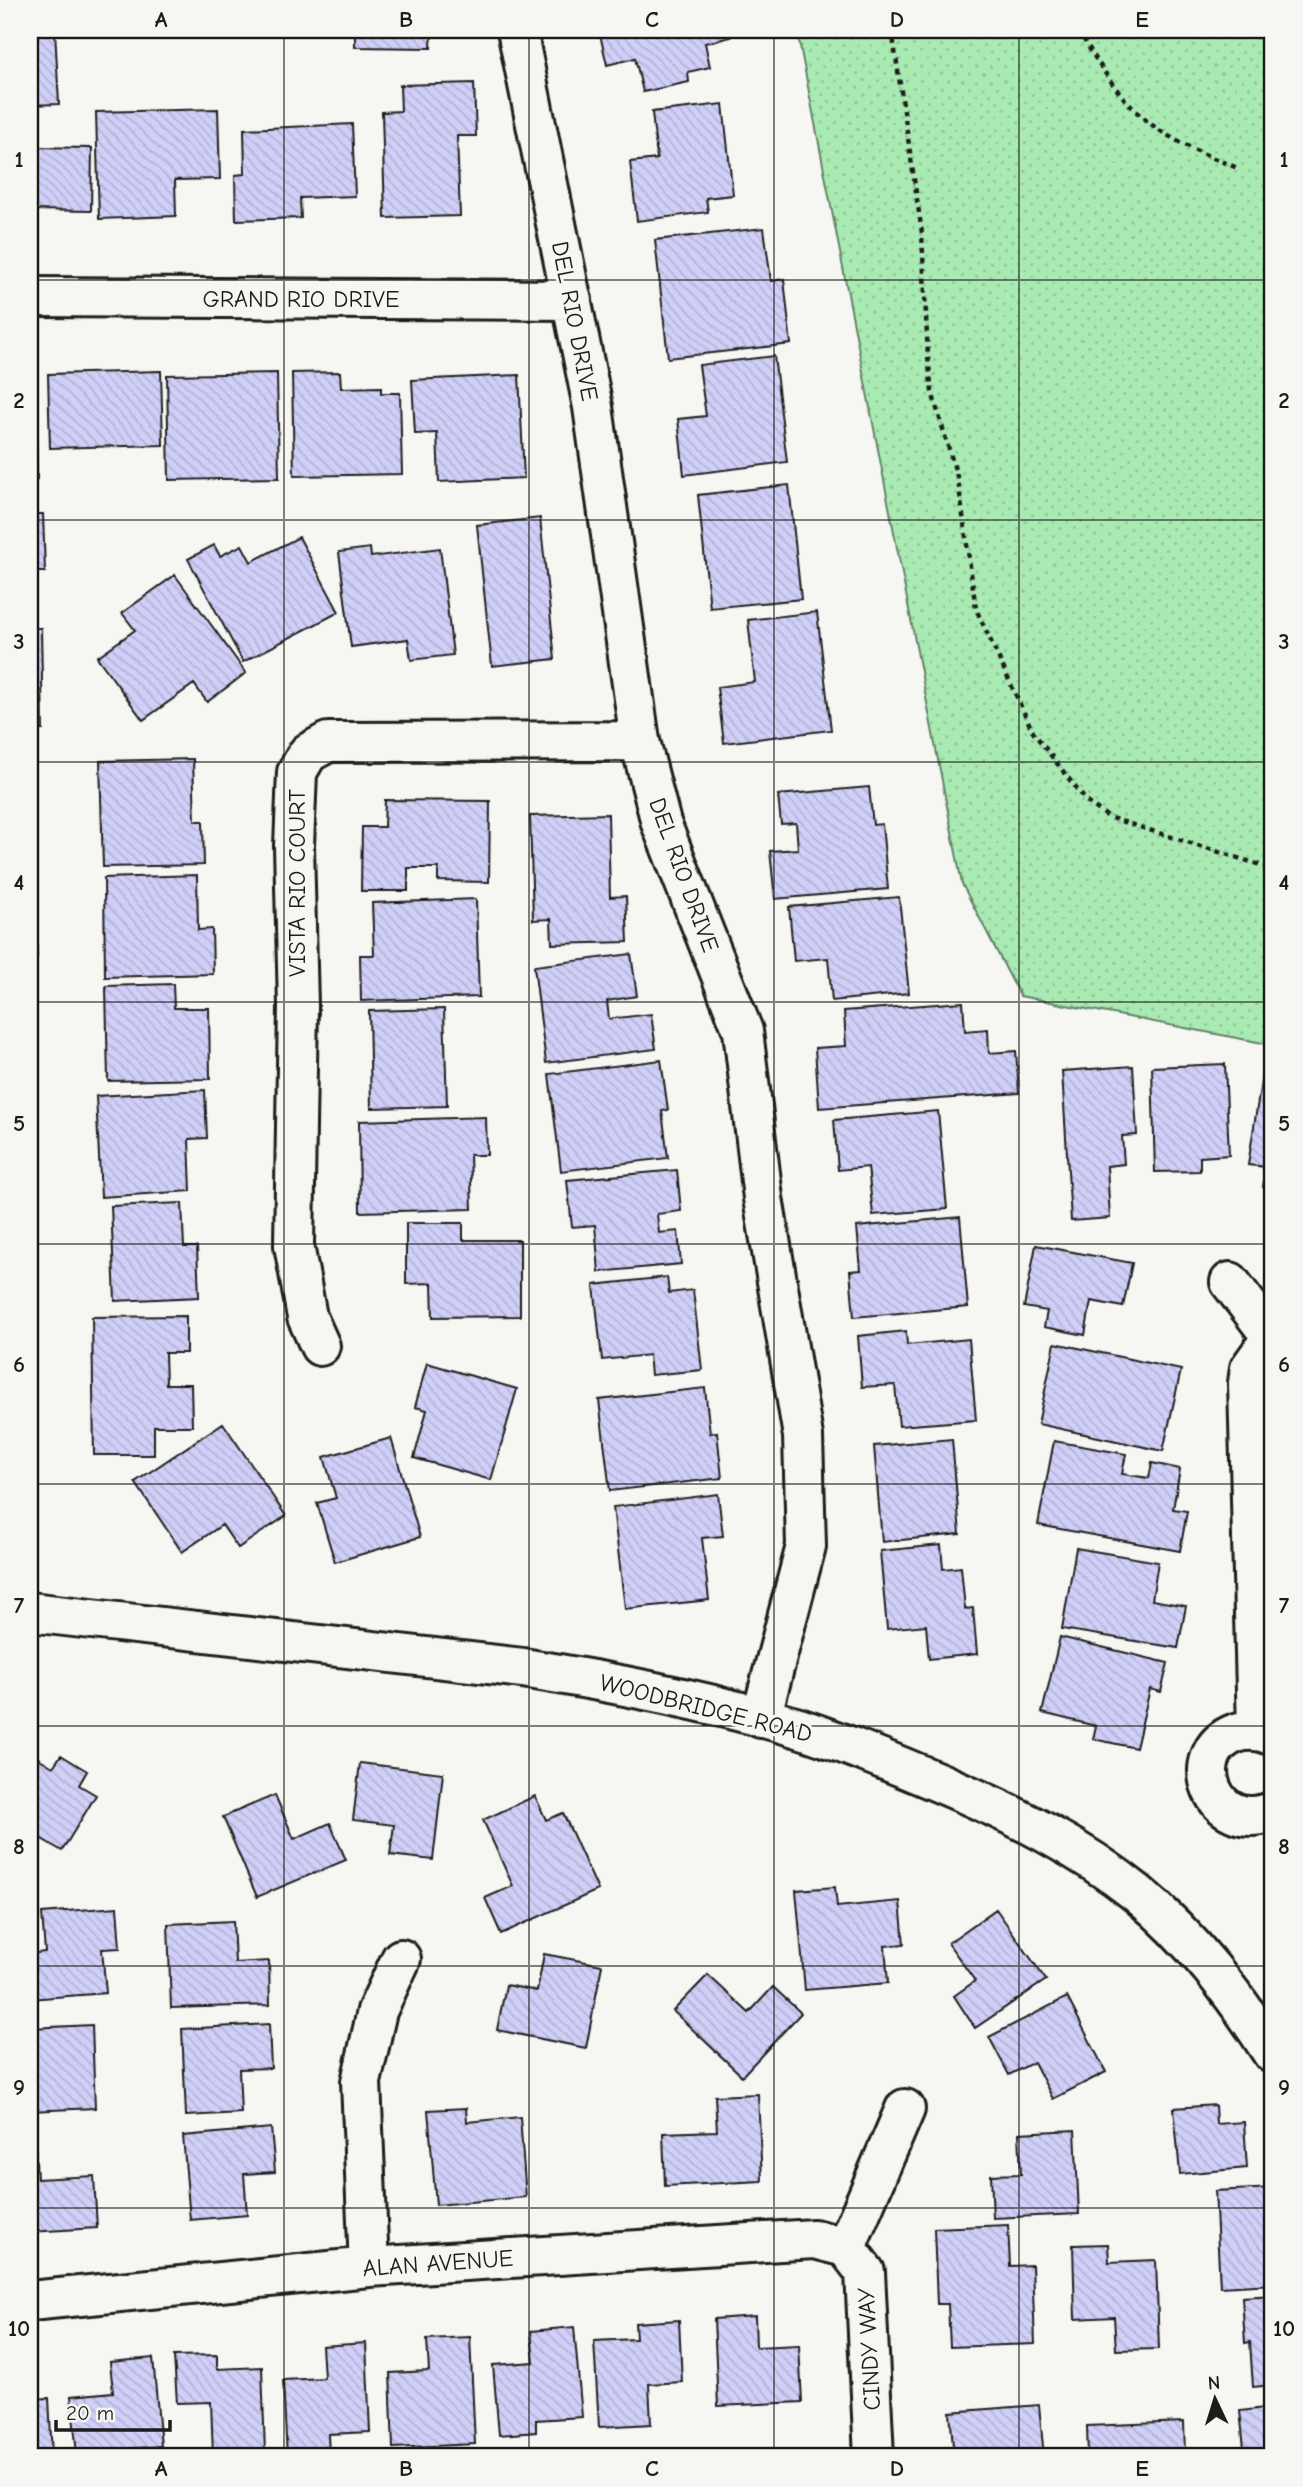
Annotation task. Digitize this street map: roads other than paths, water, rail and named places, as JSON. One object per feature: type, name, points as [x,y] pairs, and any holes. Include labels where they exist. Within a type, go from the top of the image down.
[{"type":"street","name":"DEL RIO DRIVE","points":[[517,30],[593,407],[640,741],[661,823],[743,1031],[763,1198],[803,1436],[806,1546],[761,1718]]},
{"type":"street","name":"GRAND RIO DRIVE","points":[[30,297],[572,300]]},
{"type":"street","name":"VISTA RIO COURT","points":[[320,1346],[307,1317],[294,1245],[298,1006],[294,846],[297,772],[308,753],[328,742],[640,741]]},
{"type":"street","points":[[1230,1282],[1273,1337],[1250,1368],[1248,1383],[1265,1733],[1244,1731],[1230,1735],[1219,1744],[1208,1769],[1209,1782],[1222,1806],[1234,1814],[1262,1816],[1273,1811]]},
{"type":"street","name":"WOODBRIDGE ROAD","points":[[30,1612],[523,1668],[600,1681],[803,1730],[904,1768],[1005,1811],[1074,1848],[1139,1895],[1189,1942],[1242,2007],[1273,2054]]},
{"type":"street","points":[[369,2267],[361,2082],[377,2011],[401,1959]]},
{"type":"street","points":[[846,2247],[905,2109]]},
{"type":"street","name":"ALAN AVENUE","points":[[30,2301],[369,2267],[814,2239],[846,2247]]},
{"type":"street","name":"CINDY WAY","points":[[846,2247],[864,2272],[874,2457]]}]
